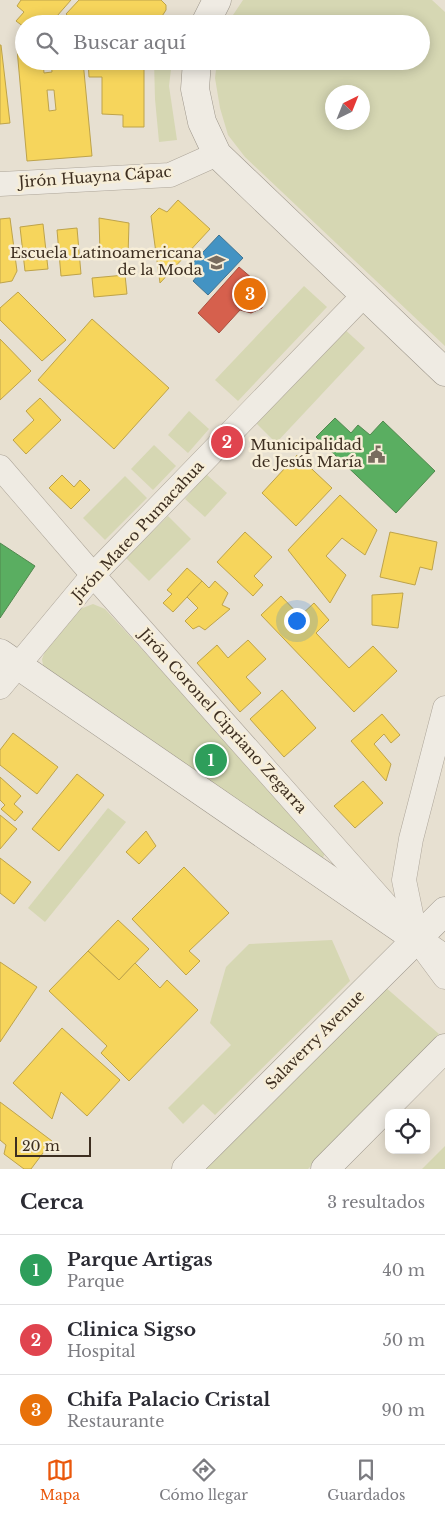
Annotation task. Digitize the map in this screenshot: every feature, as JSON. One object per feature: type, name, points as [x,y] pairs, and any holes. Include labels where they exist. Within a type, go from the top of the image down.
[{"type":"main road","points":[[196,70],[195,89],[202,122],[217,154],[445,372]]},
{"type":"main road","points":[[9,659],[445,959]]},
{"type":"main road","name":"Salaverry Avenue","points":[[186,1169],[445,911]]},
{"type":"main road","points":[[325,1169],[445,1048]]},
{"type":"street","name":"Jirón Huayna Cápac","points":[[0,184],[170,174],[217,154]]},
{"type":"street","name":"Jirón Mateo Pumacahua","points":[[0,687],[9,659],[93,575],[364,294]]},
{"type":"street","name":"Jirón Coronel Cipriano Zegarra","points":[[0,467],[93,575],[416,939],[445,977]]},
{"type":"street","points":[[416,939],[404,880],[411,839],[445,708]]},
{"type":"green space","points":[[243,0],[432,0],[445,12],[445,346],[245,157],[228,135],[220,108],[215,78],[216,70],[430,70],[430,15],[233,15]]},
{"type":"green space","points":[[154,70],[171,70],[169,86],[177,140],[159,142]]},
{"type":"green space","points":[[304,286],[327,307],[238,401],[215,380]]},
{"type":"green space","points":[[342,327],[365,348],[276,443],[254,421]]},
{"type":"green space","points":[[189,411],[209,429],[188,453],[168,435]]},
{"type":"green space","points":[[154,445],[176,466],[153,490],[131,469]]},
{"type":"green space","points":[[206,474],[227,493],[205,517],[185,499]]},
{"type":"green space","points":[[125,476],[147,498],[105,540],[83,518]]},
{"type":"green space","points":[[168,516],[191,539],[149,581],[126,558]]},
{"type":"green space","points":[[93,604],[105,609],[326,850],[323,858],[44,671],[42,659],[46,649],[75,611]]},
{"type":"green space","points":[[108,808],[126,822],[45,922],[28,908]]},
{"type":"green space","points":[[332,940],[350,981],[215,1115],[203,1104],[183,1124],[168,1108],[231,1045],[210,1023],[226,967],[249,944]]},
{"type":"green space","points":[[384,986],[439,1034],[308,1169],[206,1169]]},
{"type":"green space","points":[[445,1146],[445,1169],[422,1169]]},
{"type":"building: Viviendas","points":[[21,0],[71,0],[58,15],[21,15],[24,12],[17,6]]},
{"type":"building: Viviendas","points":[[79,0],[161,0],[166,5],[166,10],[163,15],[66,14]]},
{"type":"building: Viviendas","points":[[0,45],[10,123],[0,124]]},
{"type":"building: Viviendas","points":[[19,70],[44,70],[44,73],[52,72],[52,70],[84,70],[92,156],[27,161]],"holes":[[[47,90],[54,90],[56,110],[49,111]]]},
{"type":"building: Viviendas","points":[[89,70],[144,70],[144,127],[123,127],[123,115],[102,114],[102,77],[89,77]]},
{"type":"building: Viviendas","points":[[178,200],[210,229],[160,283],[151,216],[159,208],[167,212]]},
{"type":"building: Viviendas","points":[[10,218],[17,271],[12,281],[0,283],[0,219]]},
{"type":"building: Viviendas","points":[[99,218],[129,223],[128,256],[100,253]]},
{"type":"building: Viviendas","points":[[43,224],[48,269],[25,271],[20,227]]},
{"type":"building: Viviendas","points":[[77,228],[81,274],[61,276],[57,230]]},
{"type":"building: Viviendas","points":[[125,275],[127,294],[94,297],[92,278]]},
{"type":"building: Viviendas","points":[[18,292],[66,340],[42,361],[0,320],[0,308]]},
{"type":"building: Viviendas","points":[[92,319],[169,388],[114,449],[38,380]]},
{"type":"building: Viviendas","points":[[0,339],[31,371],[0,400]]},
{"type":"building: Viviendas","points":[[40,398],[61,420],[26,454],[13,440],[34,420],[26,411]]},
{"type":"building: Viviendas","points":[[297,455],[332,488],[296,526],[262,493]]},
{"type":"building: Viviendas","points":[[62,475],[74,487],[80,480],[90,490],[71,509],[49,488]]},
{"type":"building: Viviendas","points":[[340,495],[377,530],[365,555],[342,538],[326,556],[346,575],[330,603],[288,550]]},
{"type":"building: Viviendas","points":[[245,532],[272,557],[254,576],[263,585],[253,596],[217,562]]},
{"type":"building: Viviendas","points":[[390,532],[437,542],[432,570],[420,567],[415,585],[380,577]]},
{"type":"building: Viviendas","points":[[187,568],[202,581],[173,612],[163,603],[172,594],[167,590]]},
{"type":"building: Viviendas","points":[[202,581],[209,588],[215,581],[228,593],[222,605],[230,609],[205,630],[199,626],[193,629],[185,621],[198,608],[187,597]]},
{"type":"building: Viviendas","points":[[403,593],[398,628],[372,625],[372,595]]},
{"type":"building: Viviendas","points":[[281,596],[300,616],[314,603],[329,620],[316,633],[349,668],[373,646],[397,671],[354,712],[261,615]]},
{"type":"building: Viviendas","points":[[248,640],[266,659],[246,677],[261,693],[240,712],[197,663],[217,645],[228,658]]},
{"type":"building: Viviendas","points":[[282,690],[316,728],[284,757],[250,719]]},
{"type":"building: Viviendas","points":[[382,714],[400,735],[391,743],[384,734],[374,744],[391,764],[386,781],[351,741]]},
{"type":"building: Viviendas","points":[[13,733],[58,767],[37,794],[0,765],[0,750]]},
{"type":"building: Viviendas","points":[[77,774],[104,795],[59,851],[32,829]]},
{"type":"building: Viviendas","points":[[0,777],[21,796],[14,804],[23,812],[15,821],[1,809],[5,805],[0,800]]},
{"type":"building: Viviendas","points":[[363,781],[383,803],[355,828],[334,806]]},
{"type":"building: Viviendas","points":[[0,815],[17,829],[0,849]]},
{"type":"building: Viviendas","points":[[146,831],[156,846],[139,864],[126,852]]},
{"type":"building: Viviendas","points":[[0,858],[31,882],[14,904],[0,893]]},
{"type":"building: Viviendas","points":[[184,867],[229,913],[189,951],[200,961],[186,975],[132,919]]},
{"type":"building: Viviendas","points":[[118,920],[149,949],[119,980],[88,951]]},
{"type":"building: Viviendas","points":[[88,951],[119,980],[135,963],[160,988],[167,980],[198,1010],[129,1081],[101,1053],[107,1046],[49,991]]},
{"type":"building: Viviendas","points":[[0,962],[37,987],[0,1042]]},
{"type":"building: Viviendas","points":[[62,1028],[120,1080],[87,1116],[61,1092],[52,1119],[13,1083]]},
{"type":"building: Viviendas","points":[[0,1102],[52,1141],[31,1169],[24,1169],[4,1154],[6,1145],[0,1140]]},
{"type":"building: Comercios","points":[[239,267],[253,279],[249,285],[263,299],[262,308],[251,313],[240,310],[219,333],[198,313]]},
{"type":"building: Escuelas","name":"Escuela Latinoamericana de la Moda","points":[[219,235],[243,258],[208,295],[193,281],[198,275],[189,267]]},
{"type":"building: Público","name":"Municipalidad de Jesús María","points":[[335,418],[351,433],[358,425],[370,435],[383,421],[435,471],[396,513],[316,437]]},
{"type":"building: Público","points":[[0,543],[35,566],[0,618]]},
{"type":"place","name":"Escuela Latinoamericana de la Moda","points":[[216,262]]},
{"type":"place","name":"Chifa Palacio Cristal","points":[[250,294]]},
{"type":"place","name":"Clinica Sigso","points":[[227,442]]},
{"type":"place","name":"Municipalidad de Jesús María","points":[[376,454]]},
{"type":"place","name":"Parque Artigas","points":[[211,760]]}]
